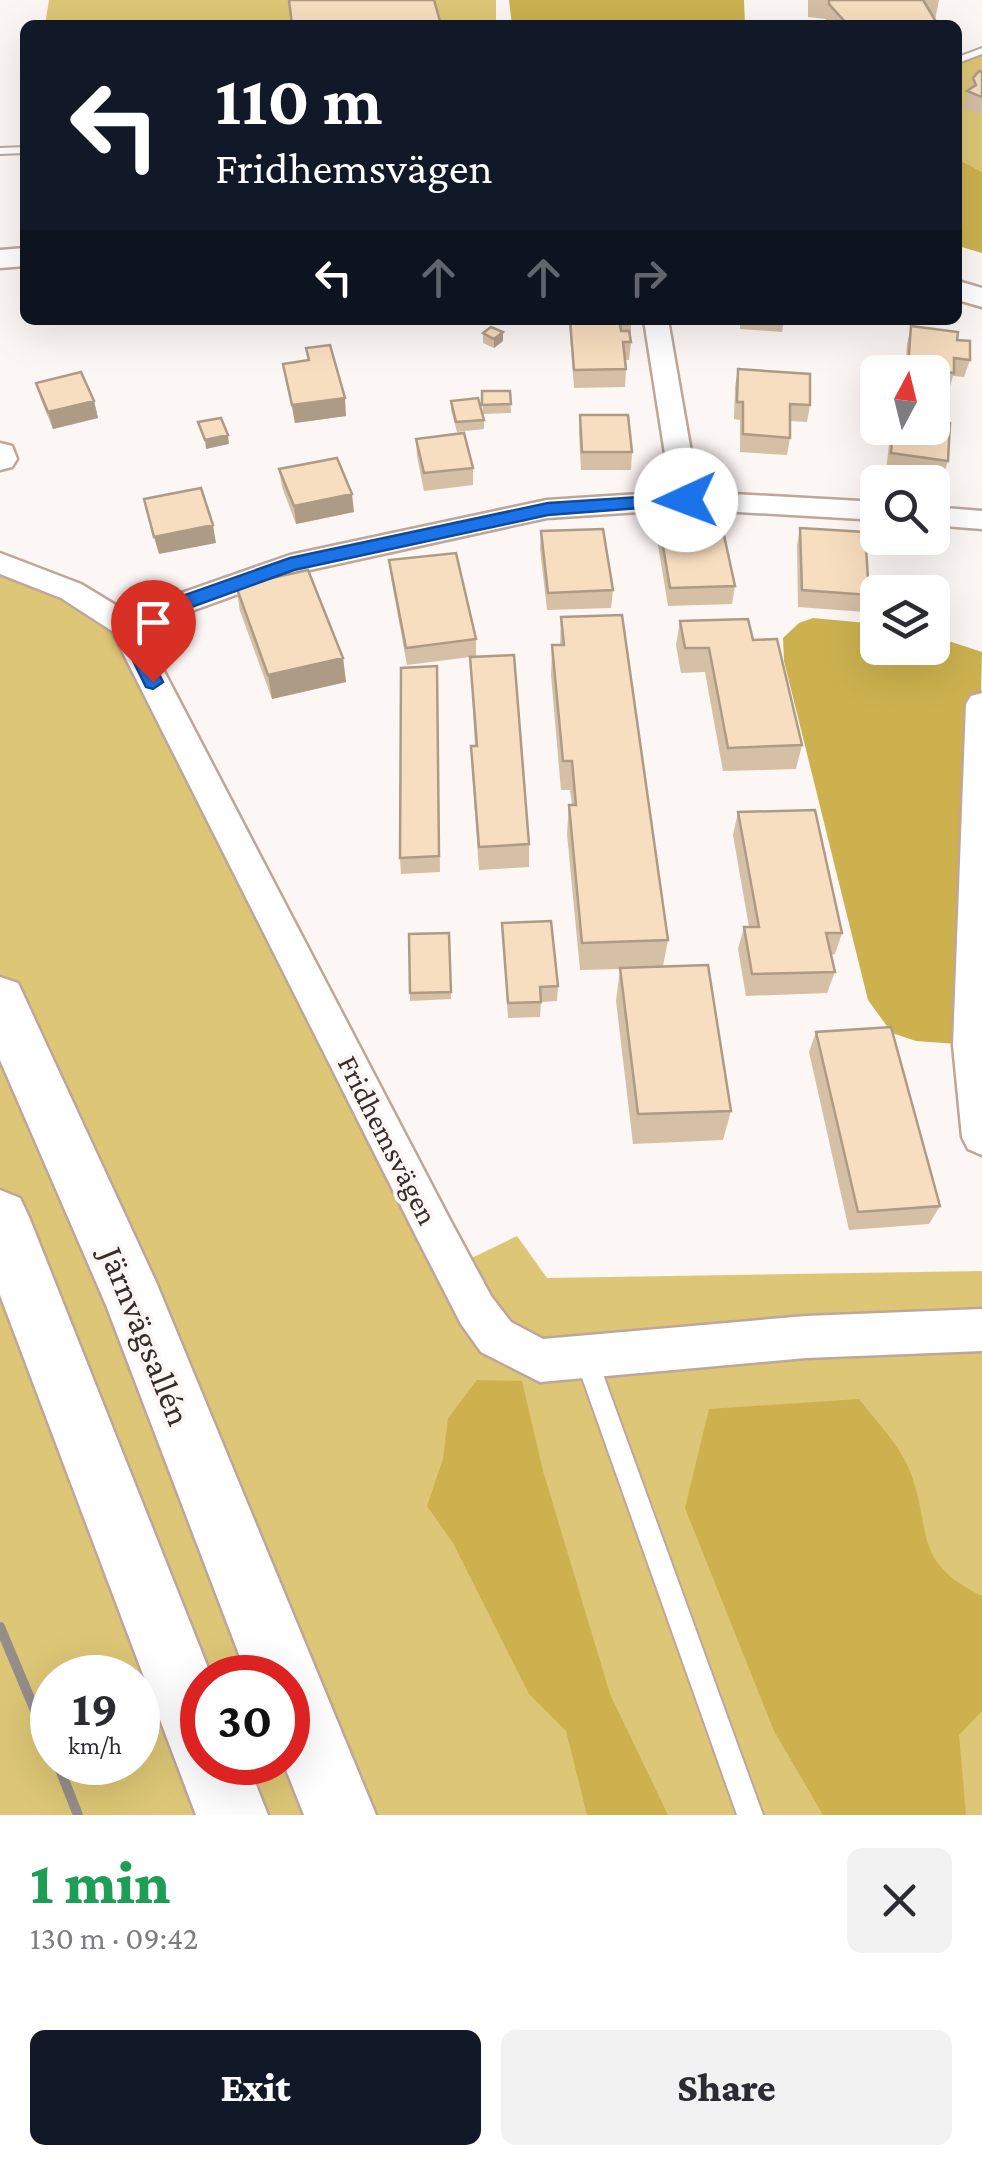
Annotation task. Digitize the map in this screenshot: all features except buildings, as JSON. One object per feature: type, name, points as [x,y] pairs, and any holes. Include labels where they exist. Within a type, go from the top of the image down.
[{"type":"main road","name":"Järnvägsallén","points":[[0,999],[135,1303],[273,1655]]},
{"type":"main road","points":[[0,1217],[180,1684]]},
{"type":"main road","points":[[310,1742],[340,1815]]},
{"type":"main road","points":[[220,1785],[232,1815]]},
{"type":"street","points":[[657,325],[686,500]]},
{"type":"street","points":[[0,563],[71,591],[124,624],[290,564],[548,509],[686,500],[860,511]]},
{"type":"street","points":[[950,517],[982,520]]},
{"type":"street","name":"Fridhemsvägen","points":[[124,624],[476,1310],[496,1337],[540,1361],[806,1337],[982,1330]]},
{"type":"street","points":[[982,704],[972,1046],[982,1137]]},
{"type":"lane","points":[[585,1355],[750,1815]]},
{"type":"shaded area","points":[[49,0],[496,0],[496,20],[46,20]]},
{"type":"shaded area","points":[[509,0],[744,0],[745,20],[511,20]]},
{"type":"shaded area","points":[[982,51],[982,172],[962,161],[962,58]]},
{"type":"shaded area","points":[[962,161],[982,172],[982,253],[962,247]]},
{"type":"shaded area","points":[[0,563],[124,624],[453,1267],[517,1236],[547,1278],[982,1271],[982,1815],[0,1815]]},
{"type":"shaded area","points":[[813,618],[860,622],[860,665],[950,665],[950,642],[982,652],[972,1045],[916,1041],[892,1033],[868,1000],[784,661],[783,638],[799,623]]},
{"type":"shaded area","points":[[477,1380],[522,1381],[543,1471],[610,1694],[668,1815],[587,1815],[566,1731],[529,1694],[453,1543],[427,1506],[443,1459],[448,1418]]},
{"type":"shaded area","points":[[859,1399],[905,1460],[933,1556],[943,1570],[982,1596],[982,1711],[959,1735],[966,1815],[823,1815],[774,1731],[685,1508],[709,1409]]},
{"type":"railway","points":[[0,1627],[30,1699]]},
{"type":"railway","points":[[66,1785],[78,1815]]},
{"type":"route","points":[[153,682],[124,624],[290,564],[548,509],[686,500]]}]
